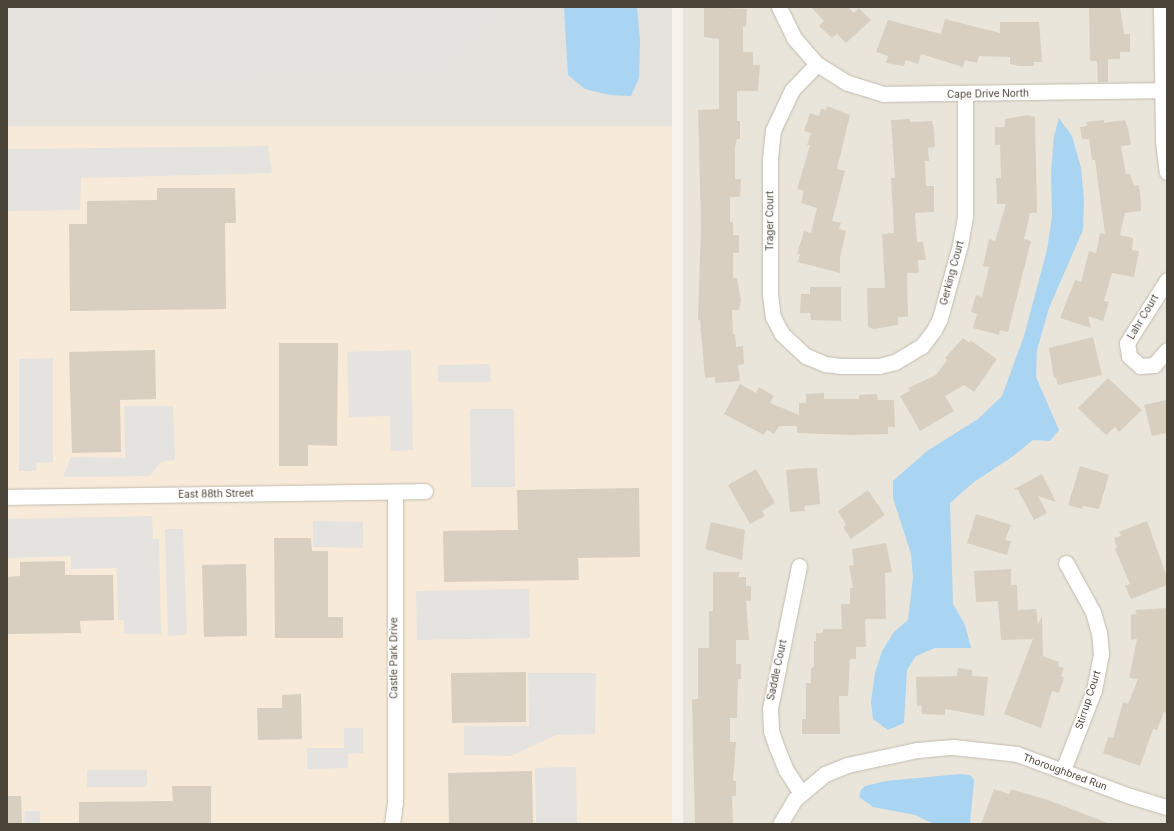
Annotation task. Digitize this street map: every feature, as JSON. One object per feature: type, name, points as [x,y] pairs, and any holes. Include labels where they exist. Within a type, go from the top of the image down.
[{"type":"street","name":"Cape Drive North","points":[[779,7],[794,38],[817,64],[848,84],[883,94],[1165,90]]},
{"type":"street","points":[[1161,7],[1165,90],[1163,141],[1167,172]]},
{"type":"street","name":"Trager Court","points":[[817,64],[792,90],[773,130],[770,161],[770,294],[775,322],[788,341],[806,356],[828,364]]},
{"type":"street","name":"Gerking Court","points":[[828,364],[872,366],[895,362],[922,346],[934,330],[940,318],[960,245],[965,216],[965,94]]},
{"type":"street","name":"Lahr Court","points":[[1167,280],[1127,343],[1129,356],[1140,366],[1154,365],[1167,350]]},
{"type":"street","name":"East 88th Street","points":[[7,497],[425,491]]},
{"type":"street","name":"Castle Park Drive","points":[[392,824],[395,802],[395,492]]},
{"type":"street","name":"Stirrup Court","points":[[1063,770],[1094,690],[1101,654],[1099,633],[1093,612],[1066,563]]},
{"type":"street","name":"Saddle Court","points":[[799,566],[770,709],[772,731],[777,748],[786,770],[801,793]]},
{"type":"street","name":"Thoroughbred Run","points":[[780,824],[787,810],[801,793],[825,774],[847,765],[924,749],[982,748],[1017,754],[1124,794],[1167,807]]},
{"type":"shaded area","points":[[7,7],[672,7],[672,126],[7,126]]},
{"type":"shaded area","points":[[70,7],[506,7],[469,47],[442,72],[71,81]]},
{"type":"shaded area","points":[[683,7],[1167,7],[1167,824],[683,824]]},
{"type":"shaded area","points":[[7,126],[672,126],[672,824],[7,824]]},
{"type":"shaded area","points":[[268,146],[272,173],[81,178],[80,210],[7,211],[7,149]]},
{"type":"shaded area","points":[[411,350],[413,450],[391,451],[390,416],[349,417],[347,352]]},
{"type":"shaded area","points":[[53,358],[53,462],[37,463],[36,471],[19,471],[19,359]]},
{"type":"shaded area","points":[[490,364],[491,382],[438,382],[438,365]]},
{"type":"shaded area","points":[[124,406],[173,406],[175,460],[161,462],[150,476],[63,477],[71,457],[125,458]]},
{"type":"shaded area","points":[[470,409],[514,409],[515,487],[471,487]]},
{"type":"shaded area","points":[[152,516],[153,539],[159,539],[161,634],[124,634],[124,620],[118,620],[117,568],[71,569],[71,556],[7,558],[7,519]]},
{"type":"shaded area","points":[[313,521],[363,522],[363,548],[313,547]]},
{"type":"shaded area","points":[[165,529],[183,529],[187,635],[168,636]]},
{"type":"shaded area","points":[[529,589],[530,638],[417,640],[416,591]]},
{"type":"shaded area","points":[[528,673],[596,673],[595,734],[556,735],[511,756],[464,755],[464,726],[529,726]]},
{"type":"shaded area","points":[[344,728],[363,728],[363,753],[348,754],[348,768],[307,769],[307,748],[344,748]]},
{"type":"shaded area","points":[[576,767],[577,824],[536,824],[535,768]]},
{"type":"shaded area","points":[[87,770],[147,770],[147,787],[87,787]]},
{"type":"shaded area","points":[[25,811],[40,811],[40,824],[24,824]]},
{"type":"water","points":[[564,7],[637,7],[640,41],[639,78],[631,96],[609,95],[585,89],[568,75]]},
{"type":"water","points":[[1059,118],[1072,136],[1081,168],[1084,199],[1083,230],[1049,308],[1037,350],[1036,377],[1059,430],[1050,441],[1033,440],[1012,457],[974,482],[950,503],[953,604],[965,625],[971,648],[935,648],[916,656],[907,670],[904,723],[888,730],[873,719],[871,702],[875,673],[882,651],[894,632],[908,620],[913,578],[911,554],[893,498],[893,481],[927,451],[978,419],[1002,396],[1024,336],[1047,250],[1052,216],[1051,172],[1054,136]]},
{"type":"water","points":[[960,774],[970,775],[974,780],[970,824],[934,824],[915,815],[873,807],[859,797],[861,790],[865,786],[886,781]]},
{"type":"building","points":[[704,7],[747,9],[746,26],[743,27],[743,52],[753,52],[753,65],[760,65],[758,91],[737,91],[737,121],[740,121],[740,139],[737,139],[735,147],[735,179],[741,179],[740,197],[730,197],[730,222],[733,222],[733,235],[739,235],[739,253],[733,253],[733,278],[737,278],[741,301],[739,310],[732,310],[733,334],[735,334],[736,347],[743,346],[744,364],[738,365],[740,381],[715,383],[715,377],[705,378],[700,320],[698,320],[701,225],[698,110],[719,109],[719,39],[704,37]]},
{"type":"building","points":[[811,7],[848,7],[854,13],[859,8],[871,20],[846,43],[837,34],[832,38],[819,26],[824,21]]},
{"type":"building","points":[[1089,7],[1120,7],[1124,34],[1130,34],[1130,52],[1120,52],[1120,59],[1108,59],[1108,82],[1098,82],[1097,61],[1090,61]]},
{"type":"building","points":[[945,19],[1000,33],[1000,22],[1039,22],[1042,62],[1034,62],[1034,66],[1019,66],[1010,64],[1010,57],[979,56],[977,63],[965,60],[963,67],[921,54],[918,64],[906,60],[904,66],[886,63],[888,56],[876,52],[888,20],[941,34]]},
{"type":"building","points":[[827,106],[850,115],[837,169],[845,171],[832,221],[841,223],[839,229],[846,231],[840,258],[840,273],[798,262],[800,254],[797,254],[804,231],[811,233],[817,208],[801,203],[804,191],[797,189],[810,145],[807,145],[811,133],[804,131],[810,113],[819,116],[821,109],[826,110]]},
{"type":"building","points":[[1028,115],[1035,117],[1037,213],[1030,213],[1024,239],[1031,241],[1008,332],[1000,330],[999,335],[973,328],[977,314],[971,312],[976,295],[982,297],[989,267],[983,266],[989,239],[995,241],[1006,204],[997,204],[996,178],[1001,178],[1000,145],[995,145],[995,127],[1005,127],[1005,119]]},
{"type":"building","points":[[910,119],[910,122],[932,121],[934,129],[935,147],[928,148],[929,161],[925,161],[926,186],[934,186],[934,212],[915,213],[917,242],[923,242],[926,260],[918,260],[919,273],[907,273],[908,317],[898,317],[898,325],[874,329],[868,327],[867,288],[885,288],[882,234],[894,233],[891,178],[895,178],[891,120]]},
{"type":"building","points":[[1104,120],[1104,123],[1125,120],[1128,128],[1131,145],[1121,146],[1126,174],[1130,174],[1134,186],[1139,185],[1141,211],[1125,213],[1120,235],[1133,238],[1132,250],[1139,251],[1134,277],[1112,273],[1104,301],[1109,302],[1103,321],[1088,316],[1091,328],[1060,318],[1075,280],[1081,282],[1089,251],[1096,253],[1100,233],[1105,234],[1095,160],[1092,160],[1089,139],[1082,139],[1080,127],[1087,126],[1086,122]]},
{"type":"building","points":[[157,188],[235,188],[236,223],[225,223],[226,309],[70,311],[69,224],[87,224],[87,201],[157,200]]},
{"type":"building","points":[[810,287],[841,287],[841,321],[811,320],[810,313],[800,313],[801,294],[810,294]]},
{"type":"building","points":[[1093,337],[1102,375],[1058,385],[1056,378],[1054,378],[1049,348]]},
{"type":"building","points":[[963,338],[970,343],[970,340],[997,359],[974,392],[964,385],[945,396],[954,411],[920,431],[900,396],[910,391],[908,388],[936,375],[947,360],[945,358]]},
{"type":"building","points":[[279,343],[338,343],[337,446],[308,445],[308,466],[279,466]]},
{"type":"building","points":[[155,350],[156,399],[120,400],[121,452],[72,453],[69,352]]},
{"type":"building","points":[[1108,378],[1142,410],[1119,432],[1115,427],[1106,435],[1078,408]]},
{"type":"building","points":[[740,384],[756,393],[759,387],[774,396],[770,403],[799,415],[799,403],[806,403],[806,394],[824,393],[824,399],[859,399],[859,395],[877,394],[878,400],[894,400],[895,427],[888,427],[888,434],[851,435],[797,433],[797,426],[779,426],[774,434],[767,430],[764,435],[724,414]]},
{"type":"building","points":[[1167,400],[1166,433],[1152,436],[1144,405]]},
{"type":"building","points":[[1080,466],[1109,475],[1099,509],[1083,506],[1082,509],[1068,505]]},
{"type":"building","points":[[817,468],[820,504],[804,506],[805,511],[790,512],[786,470]]},
{"type":"building","points":[[756,469],[775,503],[762,511],[765,516],[750,524],[728,485]]},
{"type":"building","points":[[1042,474],[1056,502],[1038,496],[1047,513],[1034,520],[1018,490],[1014,489]]},
{"type":"building","points":[[639,488],[640,557],[578,558],[579,580],[444,582],[443,531],[518,530],[517,490]]},
{"type":"building","points":[[868,490],[885,515],[851,539],[843,527],[846,525],[838,511]]},
{"type":"building","points":[[976,514],[1011,525],[1005,540],[1011,541],[1007,555],[967,543]]},
{"type":"building","points":[[1147,521],[1167,577],[1167,585],[1131,599],[1125,586],[1130,584],[1115,549],[1117,548],[1114,538],[1121,536],[1119,532]]},
{"type":"building","points":[[711,522],[745,530],[742,560],[705,549]]},
{"type":"building","points":[[274,538],[311,538],[312,551],[328,551],[328,617],[343,617],[343,638],[275,638]]},
{"type":"building","points":[[886,543],[892,572],[885,573],[886,619],[865,619],[866,647],[856,647],[856,659],[850,659],[848,696],[839,696],[840,734],[802,734],[802,719],[806,719],[806,683],[811,683],[811,669],[814,666],[814,641],[816,641],[816,633],[823,633],[823,629],[842,629],[841,604],[850,604],[850,588],[853,588],[849,566],[854,565],[852,549]]},
{"type":"building","points":[[65,561],[65,575],[113,575],[114,620],[80,621],[81,633],[7,634],[7,577],[20,576],[20,562]]},
{"type":"building","points":[[246,564],[247,636],[204,637],[202,565]]},
{"type":"building","points":[[1011,569],[1011,585],[1017,585],[1018,610],[1036,609],[1038,625],[1042,616],[1043,656],[1059,662],[1058,666],[1064,668],[1061,676],[1064,678],[1059,693],[1052,691],[1041,728],[1004,714],[1033,639],[1001,640],[998,601],[976,602],[974,571]]},
{"type":"building","points":[[713,572],[740,572],[738,577],[746,577],[746,586],[751,586],[751,601],[746,601],[749,640],[736,640],[736,664],[741,664],[741,679],[738,679],[737,718],[730,718],[730,742],[736,742],[733,781],[736,781],[736,796],[732,796],[733,824],[695,824],[692,699],[698,699],[698,648],[709,648],[709,611],[713,611]]},
{"type":"building","points":[[1167,608],[1167,713],[1164,712],[1157,730],[1153,729],[1140,766],[1103,753],[1108,737],[1113,738],[1123,702],[1128,704],[1138,679],[1129,678],[1137,639],[1131,640],[1131,615],[1137,614],[1135,610]]},
{"type":"building","points":[[958,668],[972,670],[972,676],[988,677],[984,716],[945,709],[945,715],[922,714],[921,705],[917,706],[916,677],[957,676]]},
{"type":"building","points":[[526,672],[526,722],[452,723],[451,673]]},
{"type":"building","points":[[301,694],[302,739],[258,740],[257,708],[282,708],[282,695]]},
{"type":"building","points":[[532,771],[533,824],[449,824],[448,773]]},
{"type":"building","points":[[172,786],[211,786],[211,824],[79,824],[79,802],[173,801]]},
{"type":"building","points":[[994,789],[1009,794],[1011,789],[1048,800],[1110,824],[981,824]]},
{"type":"building","points":[[7,796],[21,796],[22,824],[7,824]]}]
